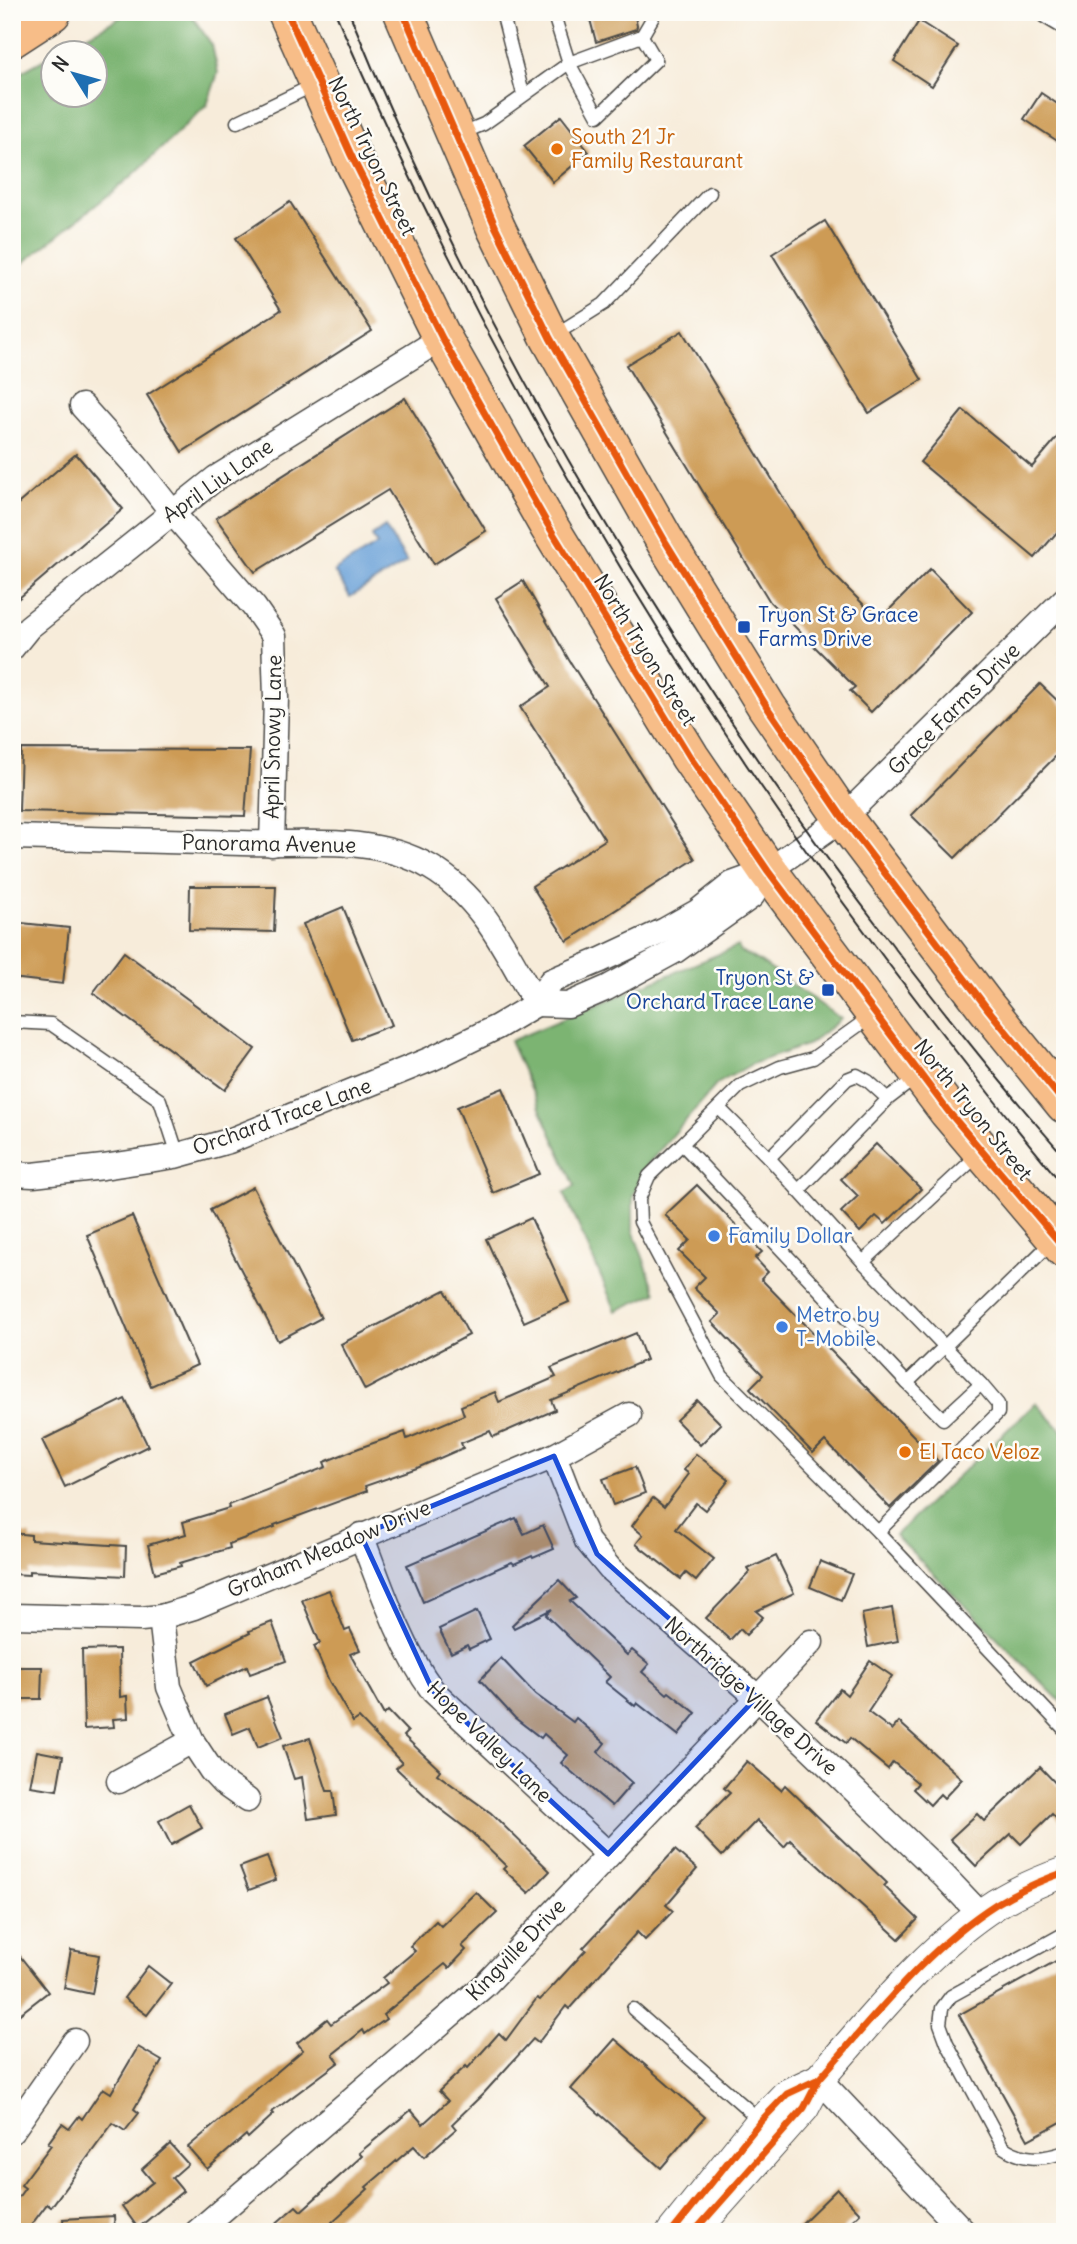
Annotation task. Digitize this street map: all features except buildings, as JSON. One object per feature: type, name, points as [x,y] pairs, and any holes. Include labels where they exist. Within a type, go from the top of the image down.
[{"type":"main road","points":[[12,38],[51,12]]},
{"type":"main road","name":"North Tryon Street","points":[[288,12],[318,83],[442,338],[548,525],[690,757],[768,871],[920,1074],[981,1152],[1060,1244]]},
{"type":"main road","points":[[403,12],[496,228],[550,338],[665,541],[767,707],[843,818],[987,1008],[1065,1104]]},
{"type":"street","points":[[1048,12],[1065,22]]},
{"type":"street","name":"April Liu Lane","points":[[12,648],[29,627],[216,478],[442,338]]},
{"type":"street","name":"April Snowy Lane","points":[[82,406],[254,607],[274,636],[276,698],[272,844]]},
{"type":"street","name":"Grace Farms Drive","points":[[843,818],[1065,599]]},
{"type":"street","name":"Orchard Trace Lane","points":[[12,1174],[33,1175],[103,1167],[178,1155],[238,1138],[431,1059],[497,1027],[536,1004],[551,981],[665,930],[697,912],[733,884],[768,871],[843,818]]},
{"type":"street","name":"Panorama Avenue","points":[[12,837],[272,844],[353,843],[391,851],[429,867],[459,889],[489,920],[536,1004]]},
{"type":"street","name":"Graham Meadow Drive","points":[[12,1616],[141,1619],[194,1606],[554,1456],[629,1415]]},
{"type":"street","name":"Northridge Village Drive","points":[[554,1456],[587,1541],[610,1569],[757,1697],[981,1914]]},
{"type":"street","name":"Hope Valley Lane","points":[[361,1535],[399,1628],[421,1675],[433,1691],[608,1854]]},
{"type":"street","points":[[161,1616],[169,1686],[192,1741],[223,1783],[247,1800]]},
{"type":"street","name":"Kingville Drive","points":[[197,2232],[485,1985],[811,1642]]},
{"type":"street","points":[[119,1781],[192,1741]]},
{"type":"street","points":[[694,2232],[803,2108],[819,2079],[940,1948],[981,1914],[999,1903],[1065,1872]]},
{"type":"street","points":[[12,2131],[75,2041]]},
{"type":"street","points":[[672,2232],[761,2121],[787,2094],[819,2079]]},
{"type":"street","points":[[819,2079],[957,2229]]},
{"type":"lane","points":[[502,12],[523,94]]},
{"type":"lane","points":[[554,12],[569,63],[598,116],[656,60],[642,37]]},
{"type":"lane","points":[[456,135],[484,124],[569,63],[642,37],[653,17],[652,12]]},
{"type":"lane","points":[[237,121],[318,83]]},
{"type":"lane","points":[[550,338],[604,304],[710,193]]},
{"type":"lane","points":[[875,1014],[813,1058],[780,1067],[740,1086],[649,1177],[639,1199],[640,1222],[722,1376],[878,1532],[1065,1730]]},
{"type":"lane","points":[[12,1022],[51,1024],[160,1100],[178,1155]]},
{"type":"lane","points":[[798,1191],[888,1099],[920,1074]]},
{"type":"lane","points":[[769,1157],[847,1079],[857,1075],[888,1099]]},
{"type":"lane","points":[[719,1108],[769,1157],[863,1262],[998,1404],[998,1413],[878,1532]]},
{"type":"lane","points":[[682,1144],[943,1419],[981,1384]]},
{"type":"lane","points":[[863,1262],[981,1152]]},
{"type":"lane","points":[[907,1383],[1060,1244]]},
{"type":"lane","points":[[1065,1933],[951,1996],[942,2008],[940,2024],[947,2045],[1003,2147],[1014,2155],[1038,2160],[1065,2152]]},
{"type":"lane","points":[[633,2008],[761,2121]]},
{"type":"highlighted area","points":[[554,1456],[597,1554],[757,1697],[608,1854],[433,1691],[361,1535]]},
{"type":"green space","points":[[130,12],[189,12],[212,45],[218,73],[207,105],[131,177],[12,272],[12,77],[38,63],[38,108],[108,108],[108,38],[83,38]]},
{"type":"green space","points":[[738,946],[740,951],[762,963],[841,1019],[809,1044],[752,1064],[717,1084],[647,1165],[633,1195],[633,1230],[656,1293],[616,1311],[564,1193],[575,1186],[510,1041]]},
{"type":"green space","points":[[1036,1403],[1065,1434],[1065,1706],[895,1535]]},
{"type":"water","points":[[385,527],[407,562],[350,597],[334,571],[377,545],[372,536]]},
{"type":"tram line","points":[[335,12],[395,146],[528,407],[677,659],[842,901],[963,1061],[1065,1187]]},
{"type":"tram line","points":[[349,12],[403,137],[461,260],[524,381],[663,617],[816,843],[958,1030],[1065,1157]]},
{"type":"cycle path","points":[[287,12],[351,155],[442,338],[548,525],[690,757],[768,871],[948,1111],[1065,1249]]},
{"type":"cycle path","points":[[403,12],[496,228],[550,338],[665,541],[767,707],[843,818],[987,1008],[1065,1104]]},
{"type":"cycle path","points":[[819,2079],[902,1985],[947,1941],[1004,1899],[1065,1872]]},
{"type":"cycle path","points":[[672,2232],[761,2121],[787,2094],[819,2079],[804,2108],[694,2232]]},
{"type":"place","name":"South 21 Jr Family Restaurant","points":[[557,149]]},
{"type":"place","name":"Tryon St & Grace Farms Drive","points":[[744,627]]},
{"type":"place","name":"Tryon St & Orchard Trace Lane","points":[[828,990]]},
{"type":"place","name":"Family Dollar","points":[[714,1236]]},
{"type":"place","name":"Metro by T-Mobile","points":[[782,1327]]},
{"type":"place","name":"El Taco Veloz","points":[[905,1452]]}]
